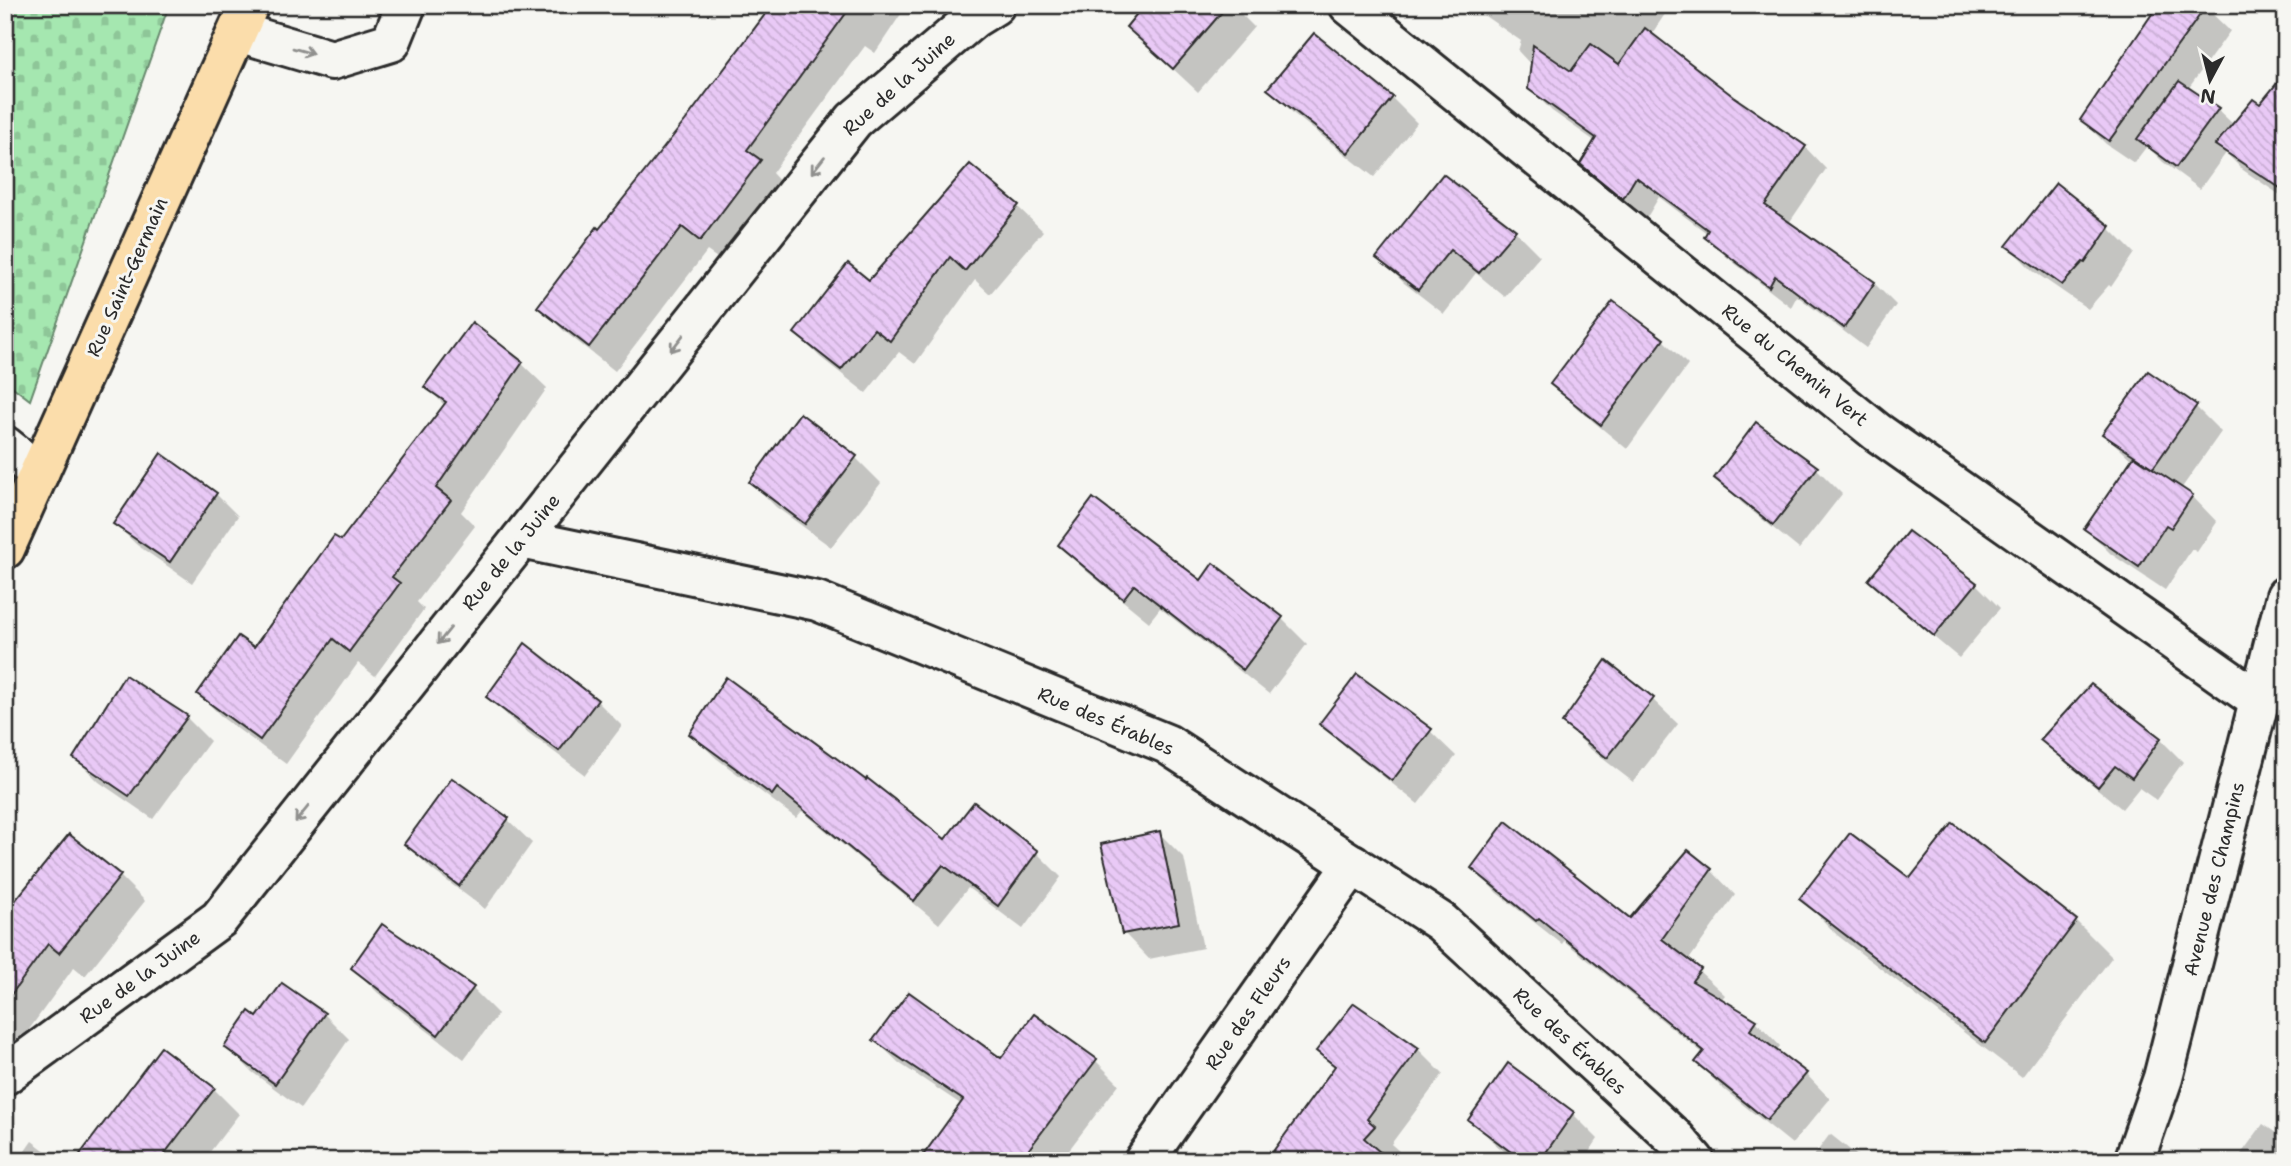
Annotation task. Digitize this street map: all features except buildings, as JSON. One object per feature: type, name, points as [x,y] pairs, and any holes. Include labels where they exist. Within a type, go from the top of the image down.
[{"type":"main road","name":"Rue Saint-Germain","points":[[5,549],[243,19]]},
{"type":"street","points":[[243,19],[332,60],[391,42],[406,5]]},
{"type":"street","name":"Rue de la Juine","points":[[5,1075],[219,919],[854,120],[974,18],[995,5]]},
{"type":"street","name":"Rue du Chemin Vert","points":[[1349,5],[1877,432],[2259,701]]},
{"type":"street","points":[[5,446],[39,473]]},
{"type":"street","name":"Rue des Érables","points":[[521,539],[817,601],[1167,744],[1441,922],[1678,1140],[1695,1161]]},
{"type":"street","name":"Avenue des Champins","points":[[2134,1161],[2163,1078],[2286,596]]},
{"type":"street","name":"Rue des Fleurs","points":[[1144,1161],[1353,864]]},
{"type":"green space","points":[[5,5],[169,5],[30,400],[5,381]]}]
